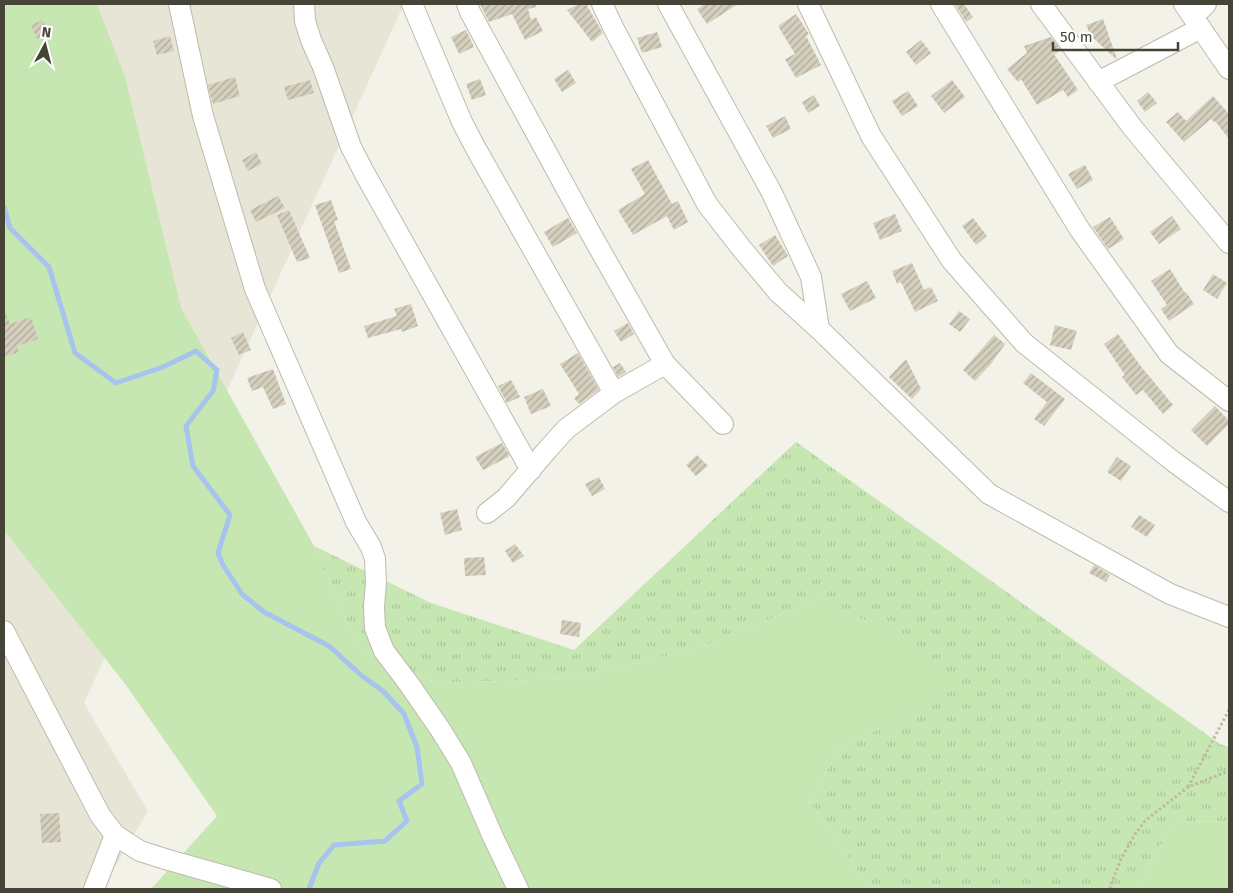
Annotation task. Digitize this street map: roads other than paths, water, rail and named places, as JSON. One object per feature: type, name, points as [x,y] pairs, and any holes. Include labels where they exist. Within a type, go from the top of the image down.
[{"type":"street","points":[[179,4],[204,116],[255,289],[356,522],[371,547],[375,559],[375,628],[384,651],[440,729],[461,764],[518,889]]},
{"type":"street","points":[[304,4],[305,21],[311,40],[355,153],[531,470]]},
{"type":"street","points":[[412,4],[462,122],[614,393]]},
{"type":"street","points":[[467,4],[587,226],[665,364],[723,424]]},
{"type":"street","points":[[602,4],[707,204],[778,292],[819,329],[989,494],[1170,594],[1229,617]]},
{"type":"street","points":[[668,4],[772,193],[812,277],[819,329]]},
{"type":"street","points":[[808,4],[871,136],[952,261],[1024,343],[1174,462],[1229,502]]},
{"type":"street","points":[[941,4],[1080,230],[1169,354],[1229,401]]},
{"type":"street","points":[[1041,4],[1132,127],[1229,243]]},
{"type":"street","points":[[1098,82],[1196,13],[1229,69]]},
{"type":"street","points":[[487,513],[506,498],[566,429],[614,393],[665,364]]},
{"type":"street","points":[[4,631],[100,815],[115,835],[140,851],[271,889]]},
{"type":"street","points":[[94,889],[115,835]]},
{"type":"waterway","points":[[4,207],[10,228],[49,267],[75,353],[116,383],[163,367],[196,351],[217,370],[213,391],[186,426],[193,466],[230,515],[218,553],[223,565],[242,594],[264,612],[329,646],[362,676],[383,691],[404,714],[417,747],[422,784],[399,801],[407,821],[385,841],[334,845],[319,863],[309,889]]}]
